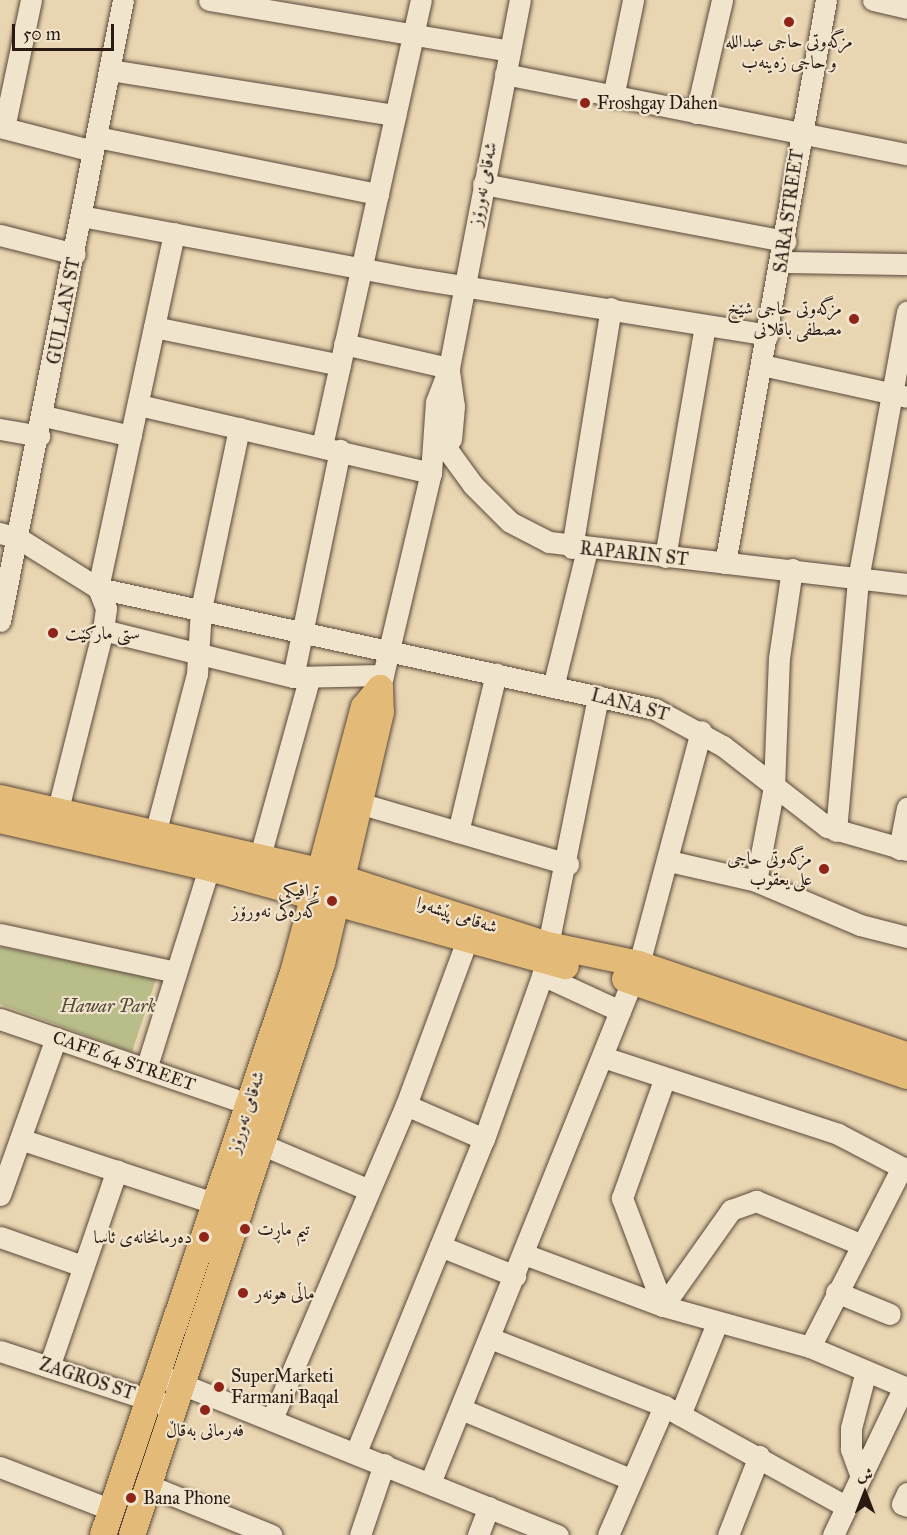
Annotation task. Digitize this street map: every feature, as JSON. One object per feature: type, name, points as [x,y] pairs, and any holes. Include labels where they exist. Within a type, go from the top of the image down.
[{"type":"main road","name":"شەقامی نەورۆز","points":[[103,1535],[112,1510],[162,1405],[217,1204],[248,1104],[359,803],[381,712],[381,682]]},
{"type":"main road","name":"شەقامی نەورۆز","points":[[170,1379],[263,1145],[328,887],[364,708],[381,682]]},
{"type":"main road","name":"شەقامی پێشەوا","points":[[1,819],[57,813],[260,856],[328,887],[467,940],[546,961],[636,972],[907,1056]]},
{"type":"main road","name":"شەقامی پێشەوا","points":[[1,819],[209,868],[328,887],[546,961]]},
{"type":"main road","name":"شەقامی پێشەوا","points":[[636,972],[907,1076]]},
{"type":"main road","name":"شەقامی نەورۆز","points":[[132,1535],[150,1486],[162,1405]]},
{"type":"street","points":[[31,0],[2,127],[378,194]]},
{"type":"street","name":"GULLAN ST","points":[[0,621],[9,536],[41,426],[123,0]]},
{"type":"street","points":[[209,0],[510,51]]},
{"type":"street","points":[[260,856],[301,678],[302,629],[331,448],[340,365],[421,0]]},
{"type":"street","name":"شەقامی نەورۆز","points":[[381,682],[431,473],[436,402],[448,368],[520,0]]},
{"type":"street","points":[[613,97],[633,0]]},
{"type":"street","points":[[696,113],[722,0]]},
{"type":"street","name":"SARA STREET","points":[[725,563],[786,241],[800,134],[826,0]]},
{"type":"street","points":[[873,0],[907,8]]},
{"type":"street","points":[[110,70],[395,115]]},
{"type":"street","points":[[505,74],[907,154]]},
{"type":"street","points":[[483,184],[786,241]]},
{"type":"street","points":[[81,216],[361,268],[768,335]]},
{"type":"street","points":[[57,813],[103,630],[106,608],[98,588],[174,233]]},
{"type":"street","points":[[0,236],[75,254]]},
{"type":"street","points":[[782,262],[907,264]]},
{"type":"street","points":[[553,687],[580,549],[611,308]]},
{"type":"street","points":[[836,831],[858,579],[900,395],[907,311]]},
{"type":"street","points":[[665,557],[705,324]]},
{"type":"street","points":[[154,327],[340,365]]},
{"type":"street","points":[[344,344],[448,368]]},
{"type":"street","points":[[762,365],[900,395]]},
{"type":"street","name":"شەقامی نەورۆز","points":[[431,473],[449,452],[454,406],[448,368]]},
{"type":"street","name":"RAPARIN ST","points":[[436,402],[449,452],[510,522],[580,549],[792,568],[858,579],[907,584]]},
{"type":"street","points":[[139,405],[431,473]]},
{"type":"street","points":[[0,429],[41,426],[131,436]]},
{"type":"street","points":[[155,834],[198,657],[201,609],[239,428]]},
{"type":"street","points":[[9,536],[98,588]]},
{"type":"street","points":[[756,881],[774,787],[779,658],[792,568]]},
{"type":"street","name":"LANA ST","points":[[98,588],[390,648],[655,709],[700,731],[836,831],[903,850]]},
{"type":"street","points":[[103,630],[198,657],[301,678],[381,682]]},
{"type":"street","points":[[458,832],[496,674]]},
{"type":"street","points":[[356,1452],[484,1139],[546,961],[568,864],[598,696]]},
{"type":"street","points":[[430,1483],[636,972],[669,861],[700,731]]},
{"type":"street","points":[[359,803],[568,864]]},
{"type":"street","points":[[903,850],[907,808]]},
{"type":"street","points":[[669,861],[756,881],[860,925],[907,937]]},
{"type":"street","points":[[146,1069],[209,868]]},
{"type":"street","points":[[0,934],[176,972]]},
{"type":"street","points":[[272,1419],[406,1105],[467,940]]},
{"type":"street","points":[[546,961],[621,1011]]},
{"type":"street","name":"CAFE 64 STREET","points":[[0,1019],[248,1104]]},
{"type":"street","points":[[0,1196],[56,1038]]},
{"type":"street","points":[[603,1056],[664,1080],[838,1134],[905,1168],[860,1244],[810,1347]]},
{"type":"street","points":[[663,1306],[622,1198],[664,1080]]},
{"type":"street","points":[[406,1105],[484,1139]]},
{"type":"street","points":[[20,1139],[217,1204]]},
{"type":"street","points":[[263,1145],[369,1191]]},
{"type":"street","points":[[49,1367],[117,1170]]},
{"type":"street","points":[[663,1306],[731,1210],[756,1200],[860,1244]]},
{"type":"street","points":[[0,1237],[83,1266]]},
{"type":"street","points":[[440,1246],[515,1276]]},
{"type":"street","points":[[524,1254],[663,1306],[717,1323],[810,1347],[905,1388],[860,1474],[833,1535]]},
{"type":"street","points":[[836,1292],[890,1314]]},
{"type":"street","points":[[608,1535],[632,1480],[672,1411],[717,1323]]},
{"type":"street","points":[[490,1338],[672,1411],[759,1456],[845,1506]]},
{"type":"street","name":"ZAGROS ST","points":[[0,1351],[162,1405]]},
{"type":"street","points":[[860,1474],[851,1428],[866,1371]]},
{"type":"street","points":[[170,1379],[558,1535]]},
{"type":"street","points":[[461,1408],[632,1480]]},
{"type":"street","points":[[728,1535],[759,1456]]},
{"type":"street","points":[[360,1535],[384,1464]]},
{"type":"street","points":[[0,1467],[112,1510]]},
{"type":"street","points":[[150,1486],[262,1533]]},
{"type":"street","points":[[907,1493],[902,1504],[907,1506]]},
{"type":"street","points":[[478,1535],[489,1507]]},
{"type":"green space","name":"Hawar Park","points":[[0,947],[156,979],[132,1052],[0,1004]]},
{"type":"place","name":"مزگەوتی حاجی عبدالله و حاجی زەینەب","points":[[789,22]]},
{"type":"place","name":"Froshgay Dahen","points":[[585,103]]},
{"type":"place","name":"مزگەوتی حاجی شێخ مصطفی باقلانی","points":[[854,319]]},
{"type":"place","name":"ستی مارکێت","points":[[53,633]]},
{"type":"place","name":"مزگەوتی حاجی علی یعقوب","points":[[824,869]]},
{"type":"place","name":"ترافیکی گەرەکی نەورۆز","points":[[332,901]]},
{"type":"place","name":"تیم ماڕت","points":[[245,1229]]},
{"type":"place","name":"دەرمانخانەی ئاسا","points":[[204,1237]]},
{"type":"place","name":"ماڵی هونەر","points":[[243,1293]]},
{"type":"place","name":"SuperMarketi Farmani Baqal","points":[[219,1387]]},
{"type":"place","name":"فەرمانی بەقاڵ","points":[[205,1410]]},
{"type":"place","name":"Bana Phone","points":[[131,1498]]}]
